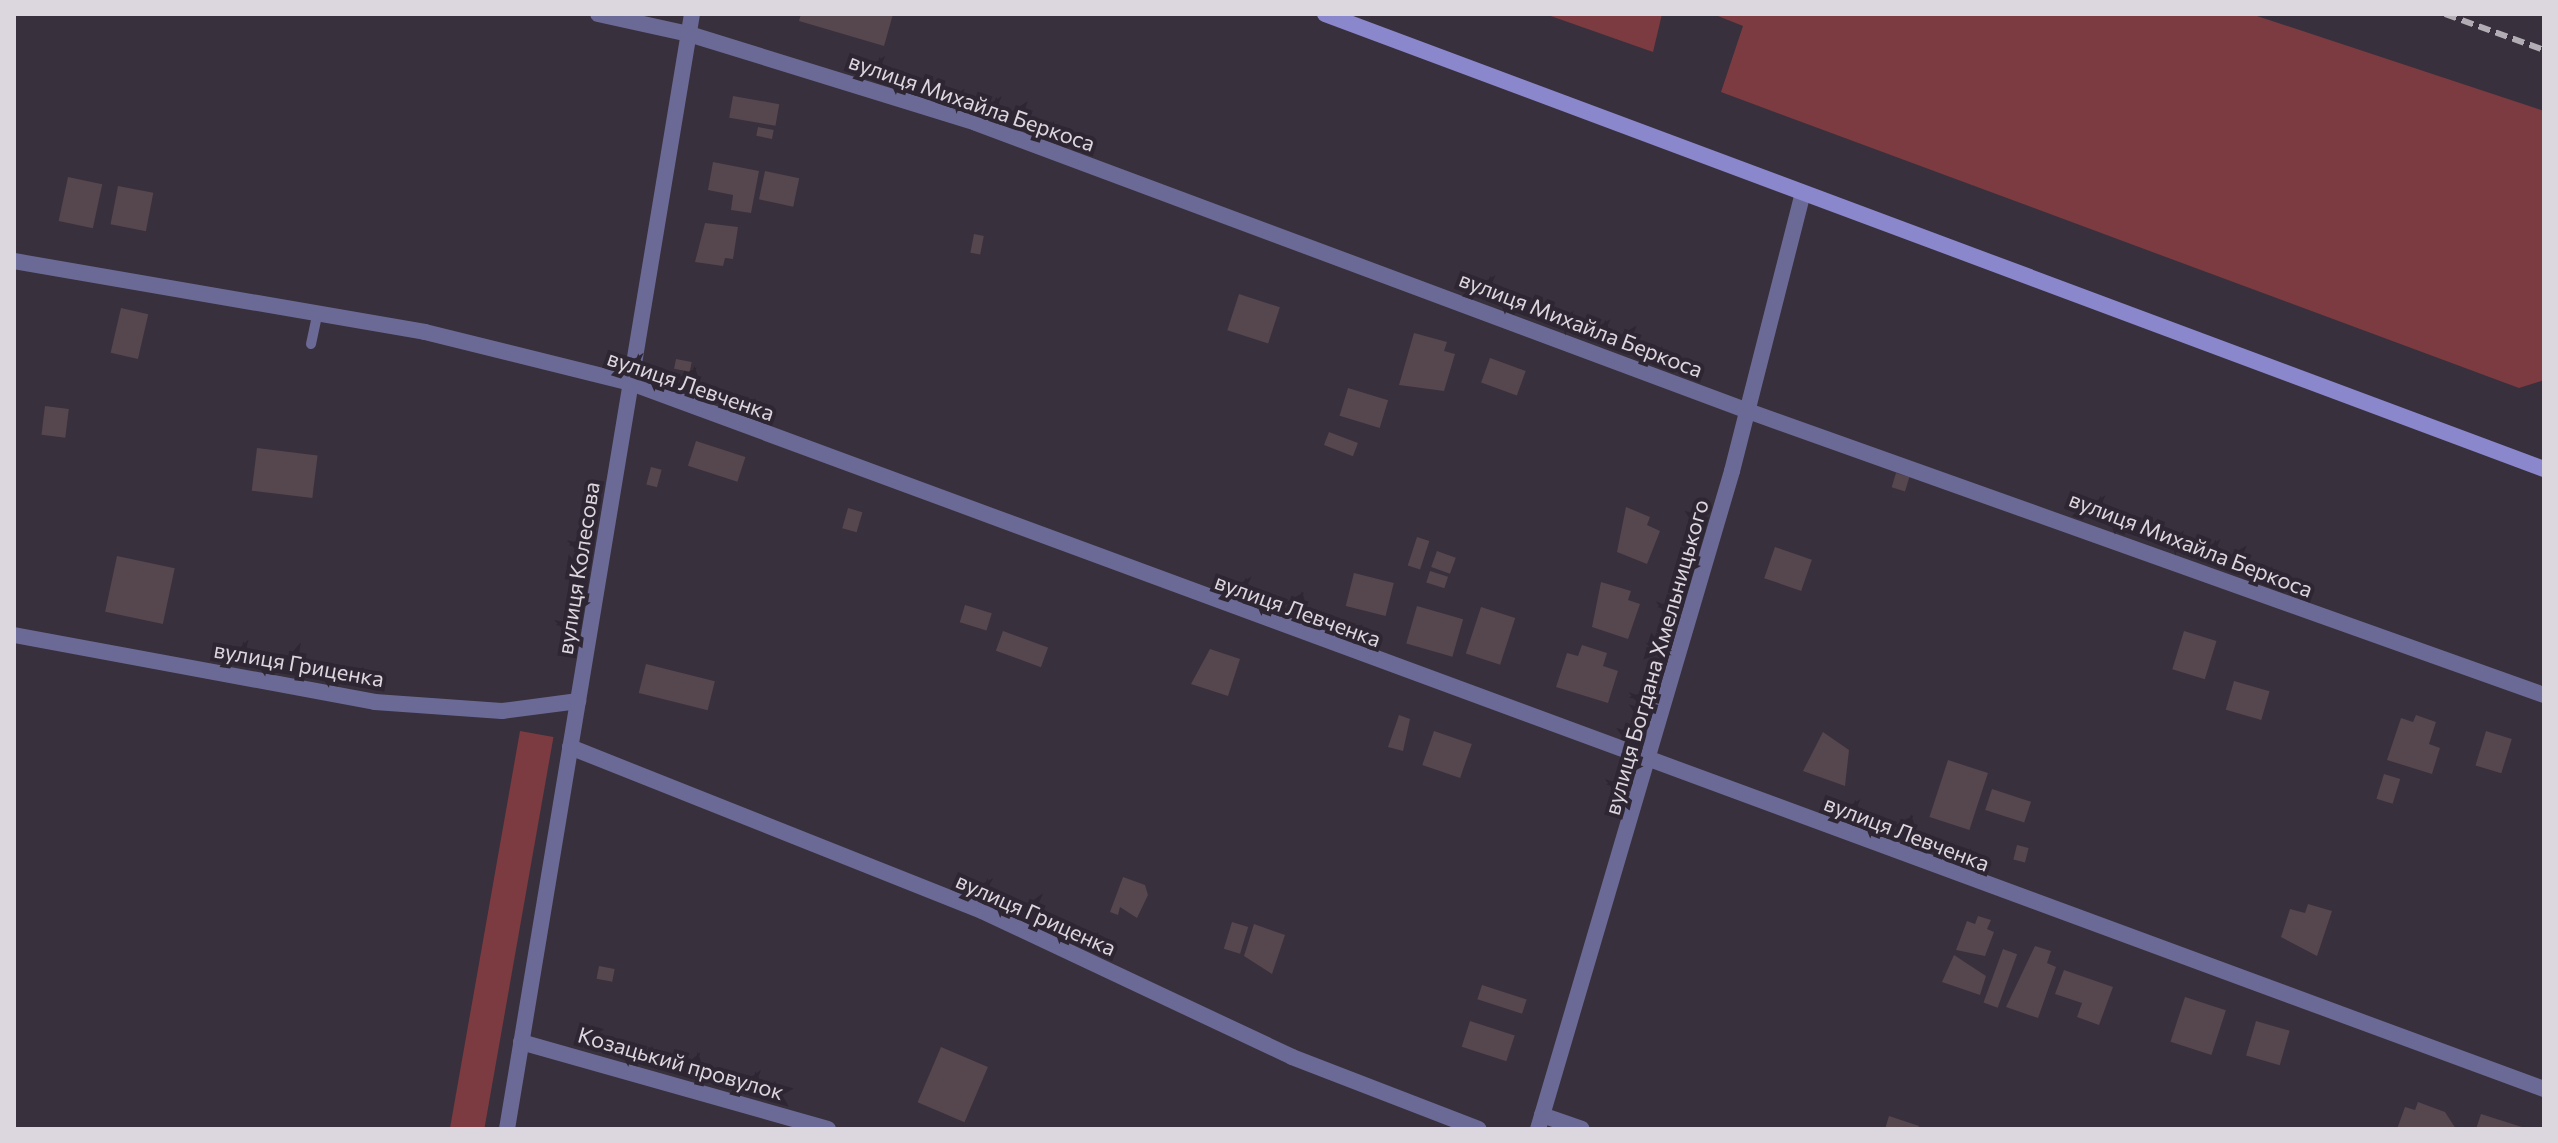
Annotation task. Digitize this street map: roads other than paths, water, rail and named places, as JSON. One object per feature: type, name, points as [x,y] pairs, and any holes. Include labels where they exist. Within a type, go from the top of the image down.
[{"type":"main road","points":[[1325,14],[2544,469]]},
{"type":"street","name":"вулиця Михайла Беркоса","points":[[598,14],[689,34],[976,123],[1748,411],[2544,695]]},
{"type":"street","name":"вулиця Колесова","points":[[507,1129],[692,14]]},
{"type":"street","name":"вулиця Богдана Хмельницького","points":[[1540,1122],[1650,760],[1748,411],[1803,193]]},
{"type":"street","name":"вулиця Левченка","points":[[14,261],[318,312],[631,383],[2544,1089]]},
{"type":"street","name":"вулиця Гриценка","points":[[14,635],[375,702],[502,711],[578,701]]},
{"type":"street","name":"вулиця Гриценка","points":[[570,747],[982,911],[1292,1057],[1479,1129]]},
{"type":"street","name":"Козацький провулок","points":[[521,1042],[828,1129]]},
{"type":"street","points":[[1540,1122],[1582,1129]]},
{"type":"lane","points":[[311,344],[318,312]]},
{"type":"railway","points":[[2445,14],[2544,50]]}]
